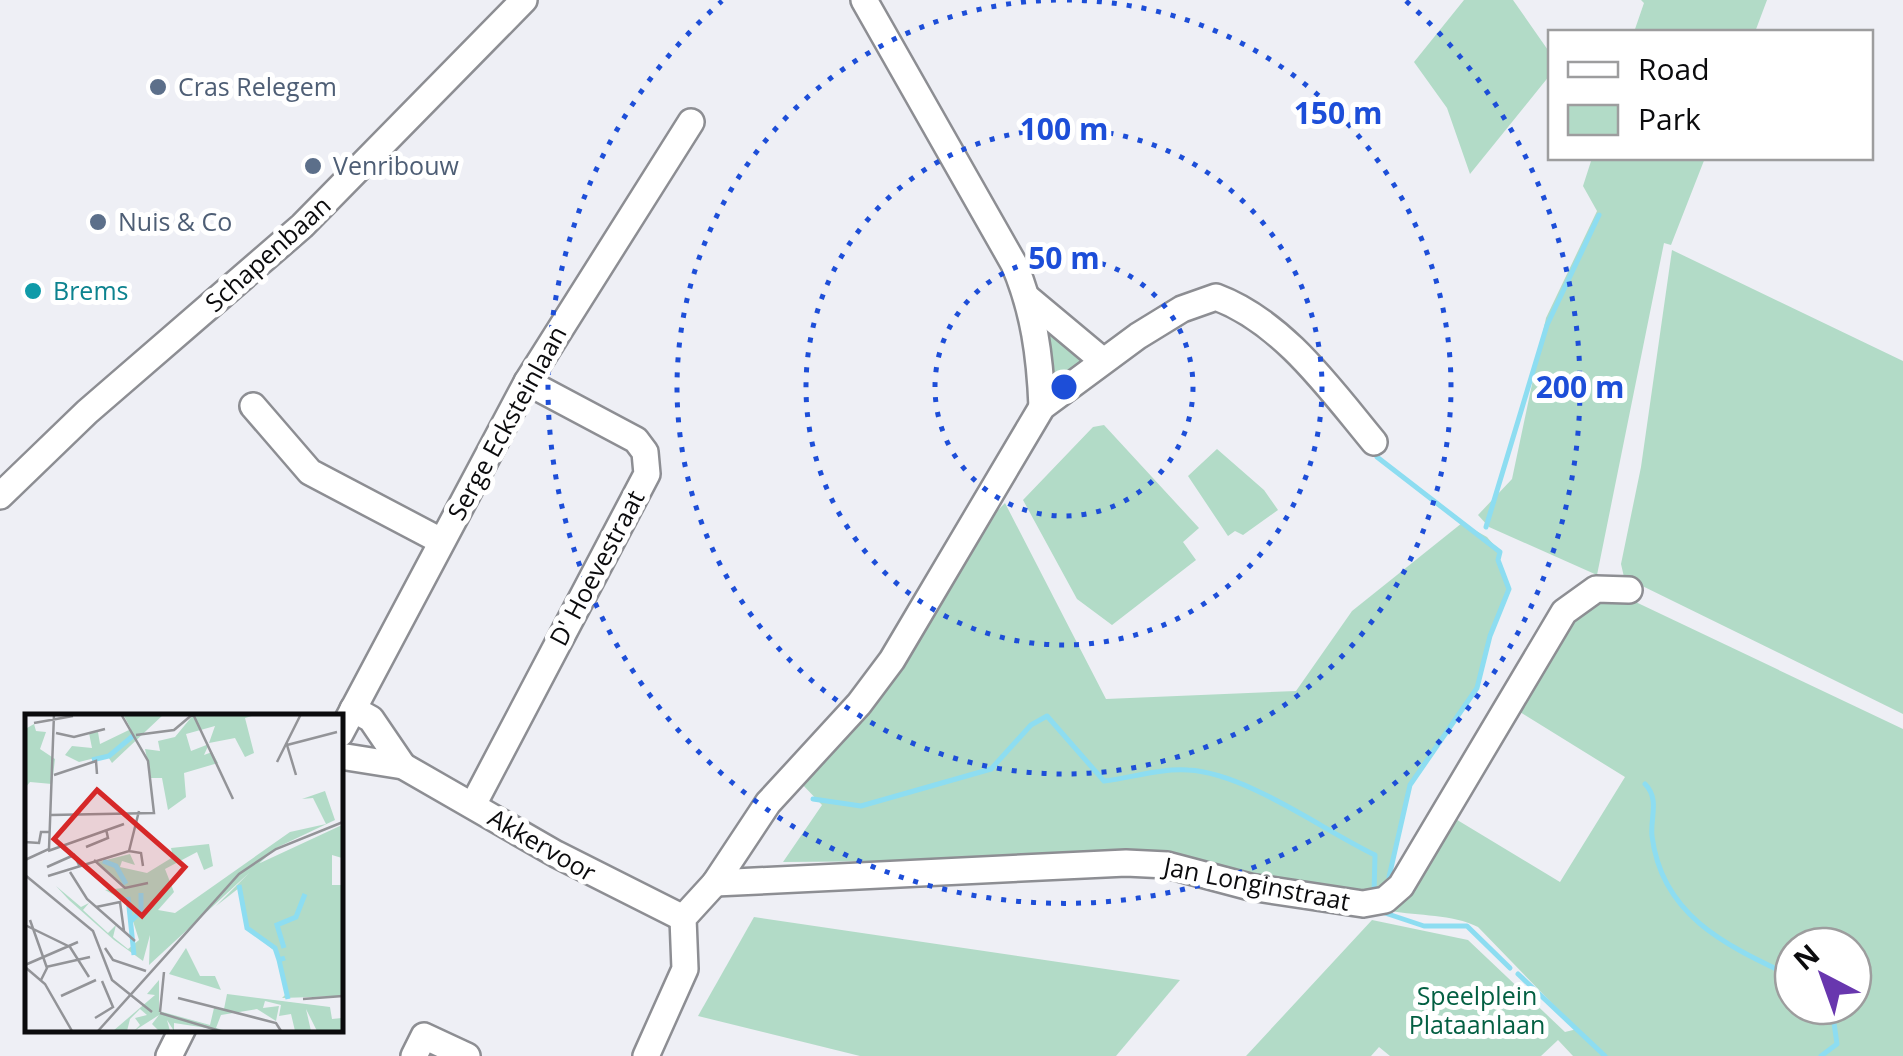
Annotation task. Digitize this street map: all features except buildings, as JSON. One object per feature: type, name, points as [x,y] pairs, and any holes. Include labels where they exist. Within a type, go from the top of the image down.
[{"type":"street","name":"Schapenbaan","points":[[0,496],[86,412],[302,226],[524,0]]},
{"type":"street","points":[[864,0],[1014,264],[1029,299],[1039,352],[1042,407]]},
{"type":"street","name":"Serge Ecksteinlaan","points":[[342,730],[527,382],[691,122]]},
{"type":"street","points":[[646,1056],[686,969],[683,918],[715,883],[768,803],[859,704],[892,660],[1042,407],[1102,360],[1182,310],[1216,297],[1234,304],[1303,358],[1374,442]]},
{"type":"street","points":[[1029,299],[1102,360]]},
{"type":"street","name":"D' Hoevestraat","points":[[473,805],[647,474],[645,452],[636,440],[527,382]]},
{"type":"street","points":[[254,406],[310,472],[441,542]]},
{"type":"street","name":"Jan Longinstraat","points":[[715,883],[1126,863],[1167,866],[1250,887],[1363,904],[1385,900],[1400,886],[1564,612],[1596,590],[1628,590]]},
{"type":"street","name":"Akkervoor","points":[[354,709],[371,719],[403,766]]},
{"type":"street","name":"Akkervoor","points":[[342,756],[403,766],[638,899],[683,918]]},
{"type":"street","points":[[169,1056],[182,1031]]},
{"type":"street","points":[[414,1056],[424,1036],[468,1056]]},
{"type":"green space","points":[[1464,0],[1513,0],[1548,50],[1548,77],[1470,174],[1447,108],[1414,62]]},
{"type":"green space","points":[[1641,0],[1767,0],[1756,30],[1635,30],[1644,3]]},
{"type":"green space","points":[[1591,160],[1704,160],[1671,245],[1664,243],[1597,575],[1489,527],[1478,515],[1512,479],[1546,318],[1597,211],[1583,186]]},
{"type":"green space","points":[[1672,250],[1903,361],[1903,714],[1624,577],[1621,564],[1641,467]]},
{"type":"green space","points":[[1043,319],[1087,361],[1052,386]]},
{"type":"green space","points":[[1104,425],[1199,528],[1183,542],[1196,560],[1112,625],[1077,599],[1023,500],[1093,427]]},
{"type":"green space","points":[[1217,449],[1264,490],[1278,510],[1243,535],[1235,531],[1228,536],[1188,476]]},
{"type":"green space","points":[[1005,503],[1106,699],[1296,691],[1352,611],[1462,523],[1487,537],[1500,552],[1498,560],[1509,589],[1490,636],[1477,688],[1410,785],[1387,893],[1378,899],[1031,860],[783,862],[822,805],[800,782],[988,520]]},
{"type":"green space","name":"Speelplein Plataanlaan","points":[[1623,596],[1903,729],[1903,1056],[1573,1056],[1558,1040],[1541,1056],[1390,1056],[1379,1047],[1371,1056],[1246,1056],[1372,920],[1468,940],[1565,1032],[1577,1029],[1478,927],[1446,918],[1390,911],[1449,815],[1560,882],[1625,777],[1515,709],[1584,603]]},
{"type":"green space","points":[[754,917],[1180,980],[1116,1056],[860,1056],[698,1016]]},
{"type":"waterway","points":[[1486,527],[1547,325],[1599,215]]},
{"type":"waterway","points":[[1377,457],[1500,552],[1498,560],[1509,589],[1490,636],[1477,688],[1410,785],[1389,877]]},
{"type":"waterway","points":[[813,799],[861,806],[991,769],[1031,725],[1047,716],[1104,781],[1188,770],[1234,781],[1283,804],[1375,855],[1374,893]]},
{"type":"waterway","points":[[1645,784],[1653,802],[1652,836],[1658,864],[1669,888],[1702,925],[1773,967]]},
{"type":"waterway","points":[[1379,911],[1424,926],[1467,926],[1510,968]]},
{"type":"waterway","points":[[1518,974],[1605,1056]]},
{"type":"waterway","points":[[1821,1056],[1837,1044],[1834,1026]]},
{"type":"place","name":"Cras Relegem","points":[[158,87]]},
{"type":"place","name":"Venribouw","points":[[313,166]]},
{"type":"place","name":"Nuis & Co","points":[[98,222]]},
{"type":"place","name":"Brems","points":[[33,291]]}]
